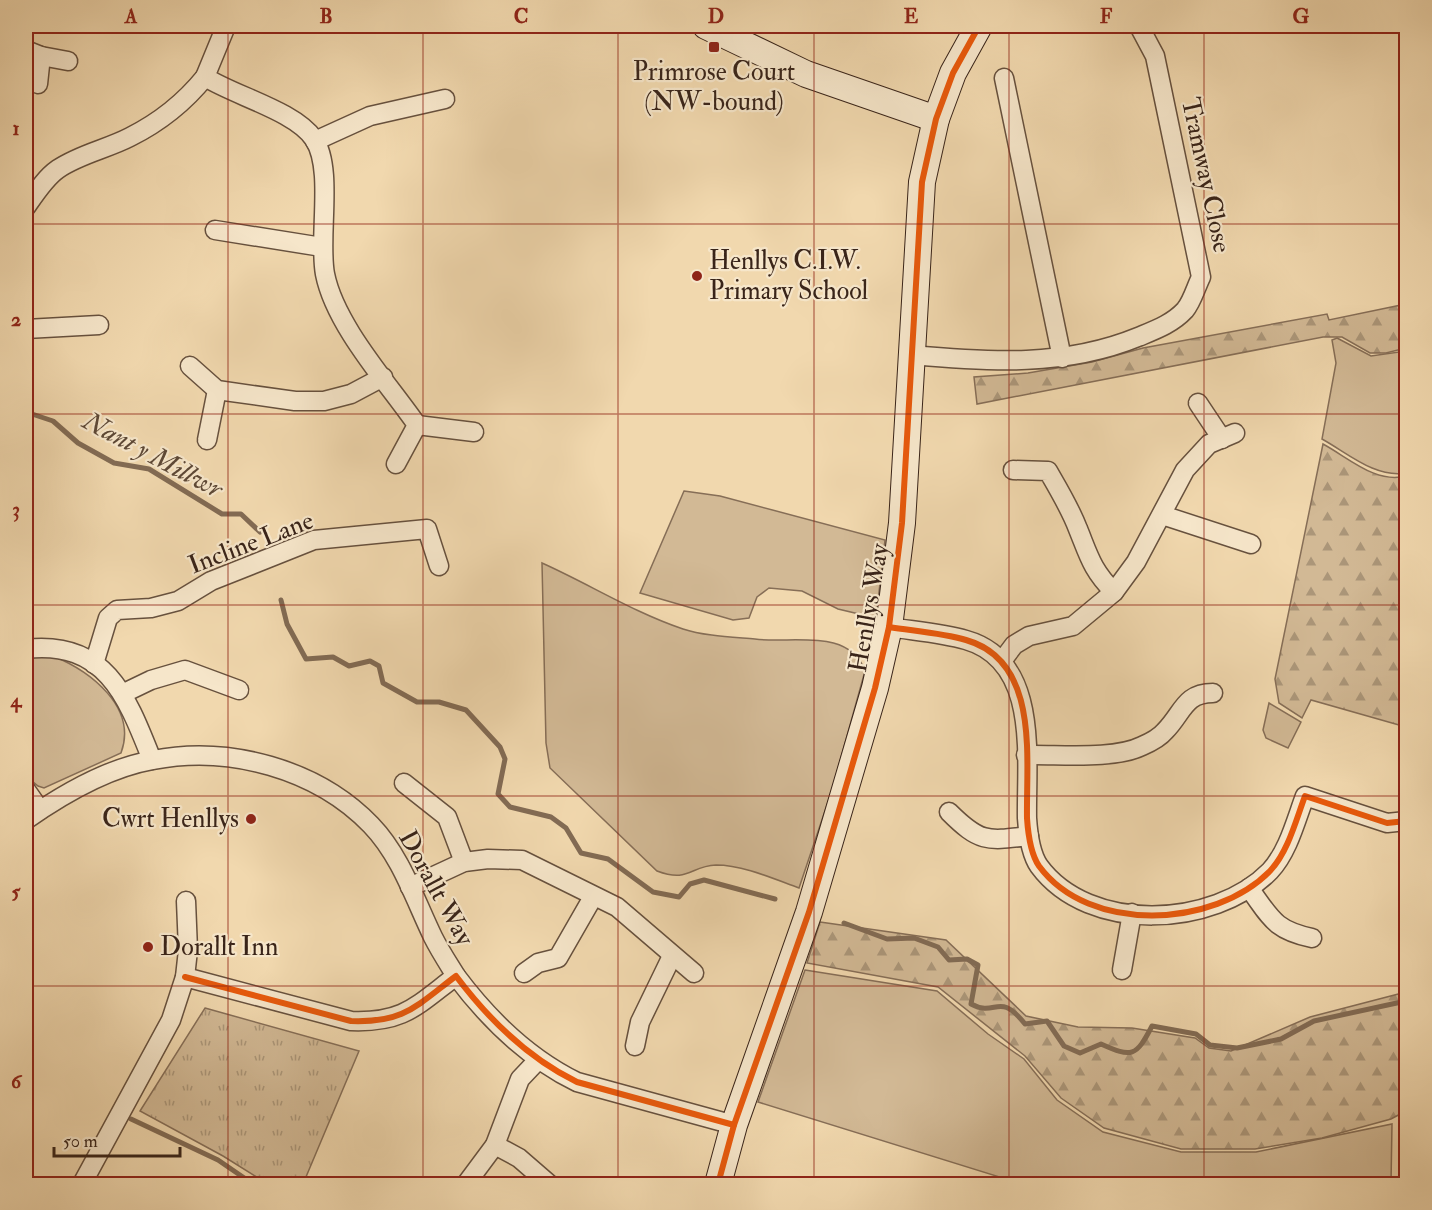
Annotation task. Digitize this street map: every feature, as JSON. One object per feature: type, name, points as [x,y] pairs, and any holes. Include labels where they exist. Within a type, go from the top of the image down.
[{"type":"street","points":[[26,207],[57,170],[82,156],[129,138],[185,102],[204,77],[226,26]]},
{"type":"street","points":[[706,26],[806,74],[936,119]]},
{"type":"street","name":"Henllys Way","points":[[718,1185],[734,1125],[809,912],[865,724],[889,627],[902,523],[922,182],[936,119],[953,73],[979,26]]},
{"type":"street","name":"Tramway Close","points":[[912,355],[999,362],[1062,358],[1118,345],[1168,325],[1186,309],[1201,277],[1155,56],[1139,26]]},
{"type":"street","points":[[38,84],[33,53],[68,61]]},
{"type":"street","points":[[204,77],[227,91],[283,114],[301,125],[315,141],[323,167],[322,247],[332,299],[343,320],[417,425],[474,432]]},
{"type":"street","points":[[1004,78],[1062,358]]},
{"type":"street","points":[[315,141],[370,116],[445,99]]},
{"type":"street","points":[[215,230],[322,247]]},
{"type":"street","points":[[26,329],[99,325]]},
{"type":"street","points":[[190,366],[217,390],[295,402],[324,401],[351,394],[383,377]]},
{"type":"street","points":[[207,440],[217,390]]},
{"type":"street","points":[[1002,661],[1014,645],[1029,636],[1073,626],[1114,592],[1136,561],[1185,470],[1209,444],[1229,436],[1197,403]]},
{"type":"street","points":[[396,464],[417,425]]},
{"type":"street","points":[[1013,470],[1048,471],[1069,508],[1087,556],[1099,577],[1114,592]]},
{"type":"street","points":[[1162,515],[1251,544]]},
{"type":"street","name":"Incline Lane","points":[[93,664],[108,618],[117,610],[151,609],[178,601],[212,581],[314,540],[427,529],[439,566]]},
{"type":"street","points":[[889,627],[967,640],[984,647],[1002,661],[1014,679],[1022,700],[1029,836],[1038,864],[1061,890],[1082,903],[1132,913],[1167,915],[1201,910],[1230,900],[1271,870],[1284,848],[1305,796],[1387,823],[1407,820]]},
{"type":"street","points":[[26,649],[47,646],[70,651],[107,673],[124,693],[152,760]]},
{"type":"street","points":[[124,693],[151,680],[185,670],[238,690]]},
{"type":"street","points":[[1026,755],[1113,753],[1140,747],[1165,732],[1184,706],[1198,693],[1213,693]]},
{"type":"street","name":"Dorallt Way","points":[[26,790],[33,815],[106,774],[152,760],[192,756],[230,757],[275,767],[315,782],[372,826],[410,887],[434,939],[456,976],[476,1003],[510,1037],[538,1060],[577,1082],[734,1125]]},
{"type":"street","points":[[404,783],[447,817],[464,862]]},
{"type":"street","points":[[949,812],[968,831],[991,841],[1029,836]]},
{"type":"street","points":[[410,887],[464,862],[488,859],[522,860],[624,912],[694,974]]},
{"type":"street","points":[[1249,888],[1271,919],[1288,933],[1312,938]]},
{"type":"street","points":[[524,973],[538,963],[558,958],[593,897]]},
{"type":"street","points":[[82,1185],[171,1020],[185,977],[188,950],[186,901]]},
{"type":"street","points":[[1122,970],[1132,913]]},
{"type":"street","points":[[635,1046],[640,1022],[672,956]]},
{"type":"street","points":[[185,977],[351,1021],[372,1022],[395,1019],[456,976]]},
{"type":"street","points":[[466,1185],[495,1145],[520,1080],[538,1060]]},
{"type":"street","points":[[495,1145],[519,1158],[549,1185]]},
{"type":"green space","points":[[1406,304],[1406,348],[1386,353],[1370,353],[1342,337],[1323,337],[977,404],[974,377],[1028,373],[1092,362],[1143,348],[1327,314],[1329,320]]},
{"type":"green space","points":[[1337,338],[1371,356],[1406,351],[1406,473],[1395,474],[1373,468],[1322,439],[1336,363],[1332,340]]},
{"type":"green space","points":[[1323,444],[1373,473],[1395,477],[1406,476],[1406,727],[1311,700],[1302,718],[1279,703],[1275,679]]},
{"type":"green space","points":[[684,491],[720,496],[885,540],[876,618],[838,609],[802,591],[769,588],[757,597],[749,618],[733,620],[640,593]]},
{"type":"green space","points":[[542,563],[646,614],[683,629],[728,637],[818,640],[846,648],[857,657],[865,671],[832,790],[799,888],[737,867],[707,866],[683,875],[657,871],[550,768],[546,743]]},
{"type":"green space","points":[[53,656],[82,671],[107,693],[117,706],[123,721],[124,736],[121,753],[44,788],[26,776],[26,658]]},
{"type":"green space","points":[[1269,703],[1301,722],[1288,748],[1266,738],[1263,730]]},
{"type":"green space","points":[[820,922],[946,940],[1026,1016],[1078,1027],[1132,1028],[1195,1038],[1209,1048],[1231,1051],[1310,1017],[1406,992],[1406,1111],[1391,1119],[1322,1138],[1255,1149],[1181,1149],[1104,1128],[1061,1098],[1025,1056],[938,987],[807,963]]},
{"type":"green space","points":[[805,970],[937,991],[988,1034],[1024,1059],[1057,1100],[1103,1132],[1181,1152],[1256,1152],[1392,1124],[1391,1184],[1022,1184],[758,1102]]},
{"type":"green space","points":[[205,1008],[359,1051],[303,1184],[268,1184],[223,1156],[140,1111]]},
{"type":"waterway","name":"Nant y Millwr","points":[[26,412],[53,421],[78,443],[114,463],[149,469],[222,514],[241,514],[260,532]]},
{"type":"waterway","name":"Nant y Millwr","points":[[281,600],[287,624],[306,659],[333,657],[349,666],[370,661],[379,666],[383,683],[417,702],[439,702],[466,710],[500,747],[505,759],[498,794],[510,807],[551,817],[566,828],[581,853],[608,859],[653,892],[679,897],[690,884],[704,880],[775,899]]},
{"type":"waterway","name":"Nant y Millwr","points":[[844,923],[887,939],[914,938],[938,947],[949,960],[967,959],[978,965],[971,1004],[987,1008],[1003,1006],[1009,1008],[1025,1024],[1047,1021],[1064,1046],[1080,1053],[1101,1044],[1127,1053],[1132,1052],[1142,1044],[1152,1026],[1196,1034],[1210,1045],[1237,1048],[1281,1039],[1314,1021],[1406,1001]]},
{"type":"waterway","points":[[131,1119],[218,1160],[253,1184]]},
{"type":"cycle path","points":[[718,1184],[734,1125],[809,912],[875,688],[889,627],[902,523],[922,182],[936,119],[953,73],[979,26]]},
{"type":"cycle path","points":[[889,627],[966,640],[990,651],[1007,668],[1018,690],[1024,714],[1027,741],[1027,818],[1033,855],[1039,866],[1061,888],[1088,903],[1119,912],[1152,915],[1185,912],[1217,904],[1246,890],[1270,871],[1282,855],[1305,796],[1387,823],[1406,821]]},
{"type":"cycle path","points":[[185,977],[351,1021],[369,1021],[397,1016],[419,1004],[456,976],[482,1008],[510,1036],[542,1062],[577,1082],[734,1125]]},
{"type":"place","name":"Primrose Court (NW-bound)","points":[[714,47]]},
{"type":"place","name":"Henllys C.I.W. Primary School","points":[[697,276]]},
{"type":"place","name":"Cwrt Henllys","points":[[251,819]]},
{"type":"place","name":"Dorallt Inn","points":[[148,947]]}]
